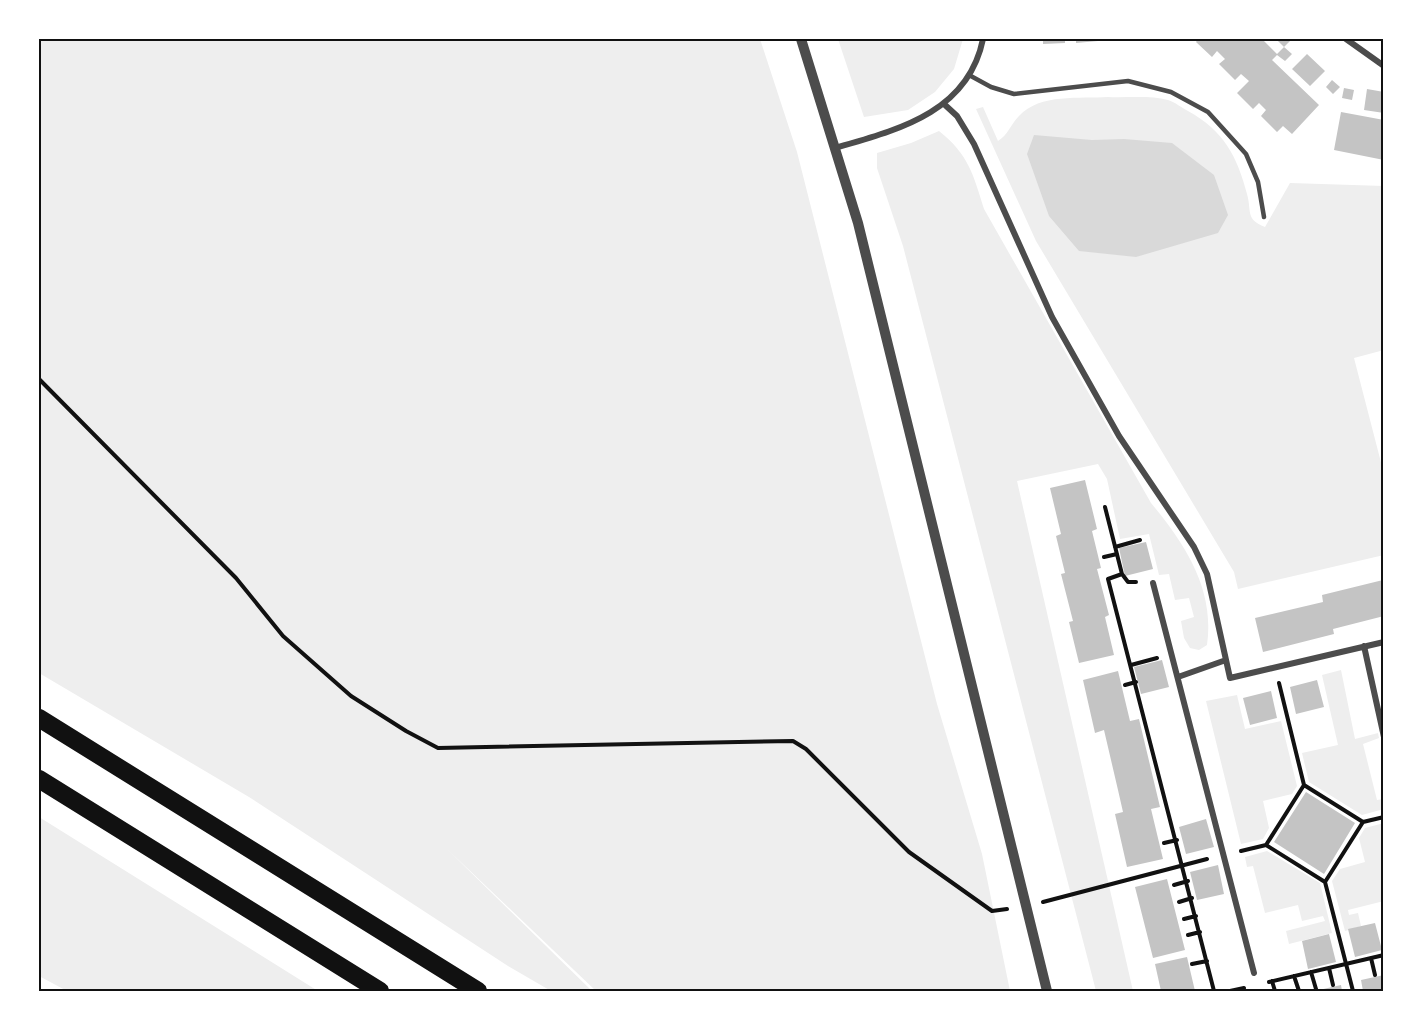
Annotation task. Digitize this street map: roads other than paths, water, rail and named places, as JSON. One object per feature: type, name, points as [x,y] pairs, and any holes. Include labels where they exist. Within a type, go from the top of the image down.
[{"type":"highway","points":[[39,718],[478,991]]},
{"type":"highway","points":[[39,779],[380,991]]},
{"type":"street","points":[[801,39],[858,223],[1047,991]]},
{"type":"street","points":[[835,148],[909,125],[944,104],[969,75],[983,39]]},
{"type":"street","points":[[1346,39],[1384,66]]},
{"type":"street","points":[[944,104],[957,116],[974,144],[1057,327],[1119,436],[1194,547],[1207,574],[1230,678],[1384,642]]},
{"type":"street","points":[[1153,584],[1254,973]]},
{"type":"street","points":[[1364,646],[1384,737]]},
{"type":"street","points":[[1178,677],[1226,660]]},
{"type":"lane","points":[[969,75],[991,87],[1014,94],[1128,81],[1172,92],[1208,112],[1246,154],[1258,182],[1264,217]]}]
